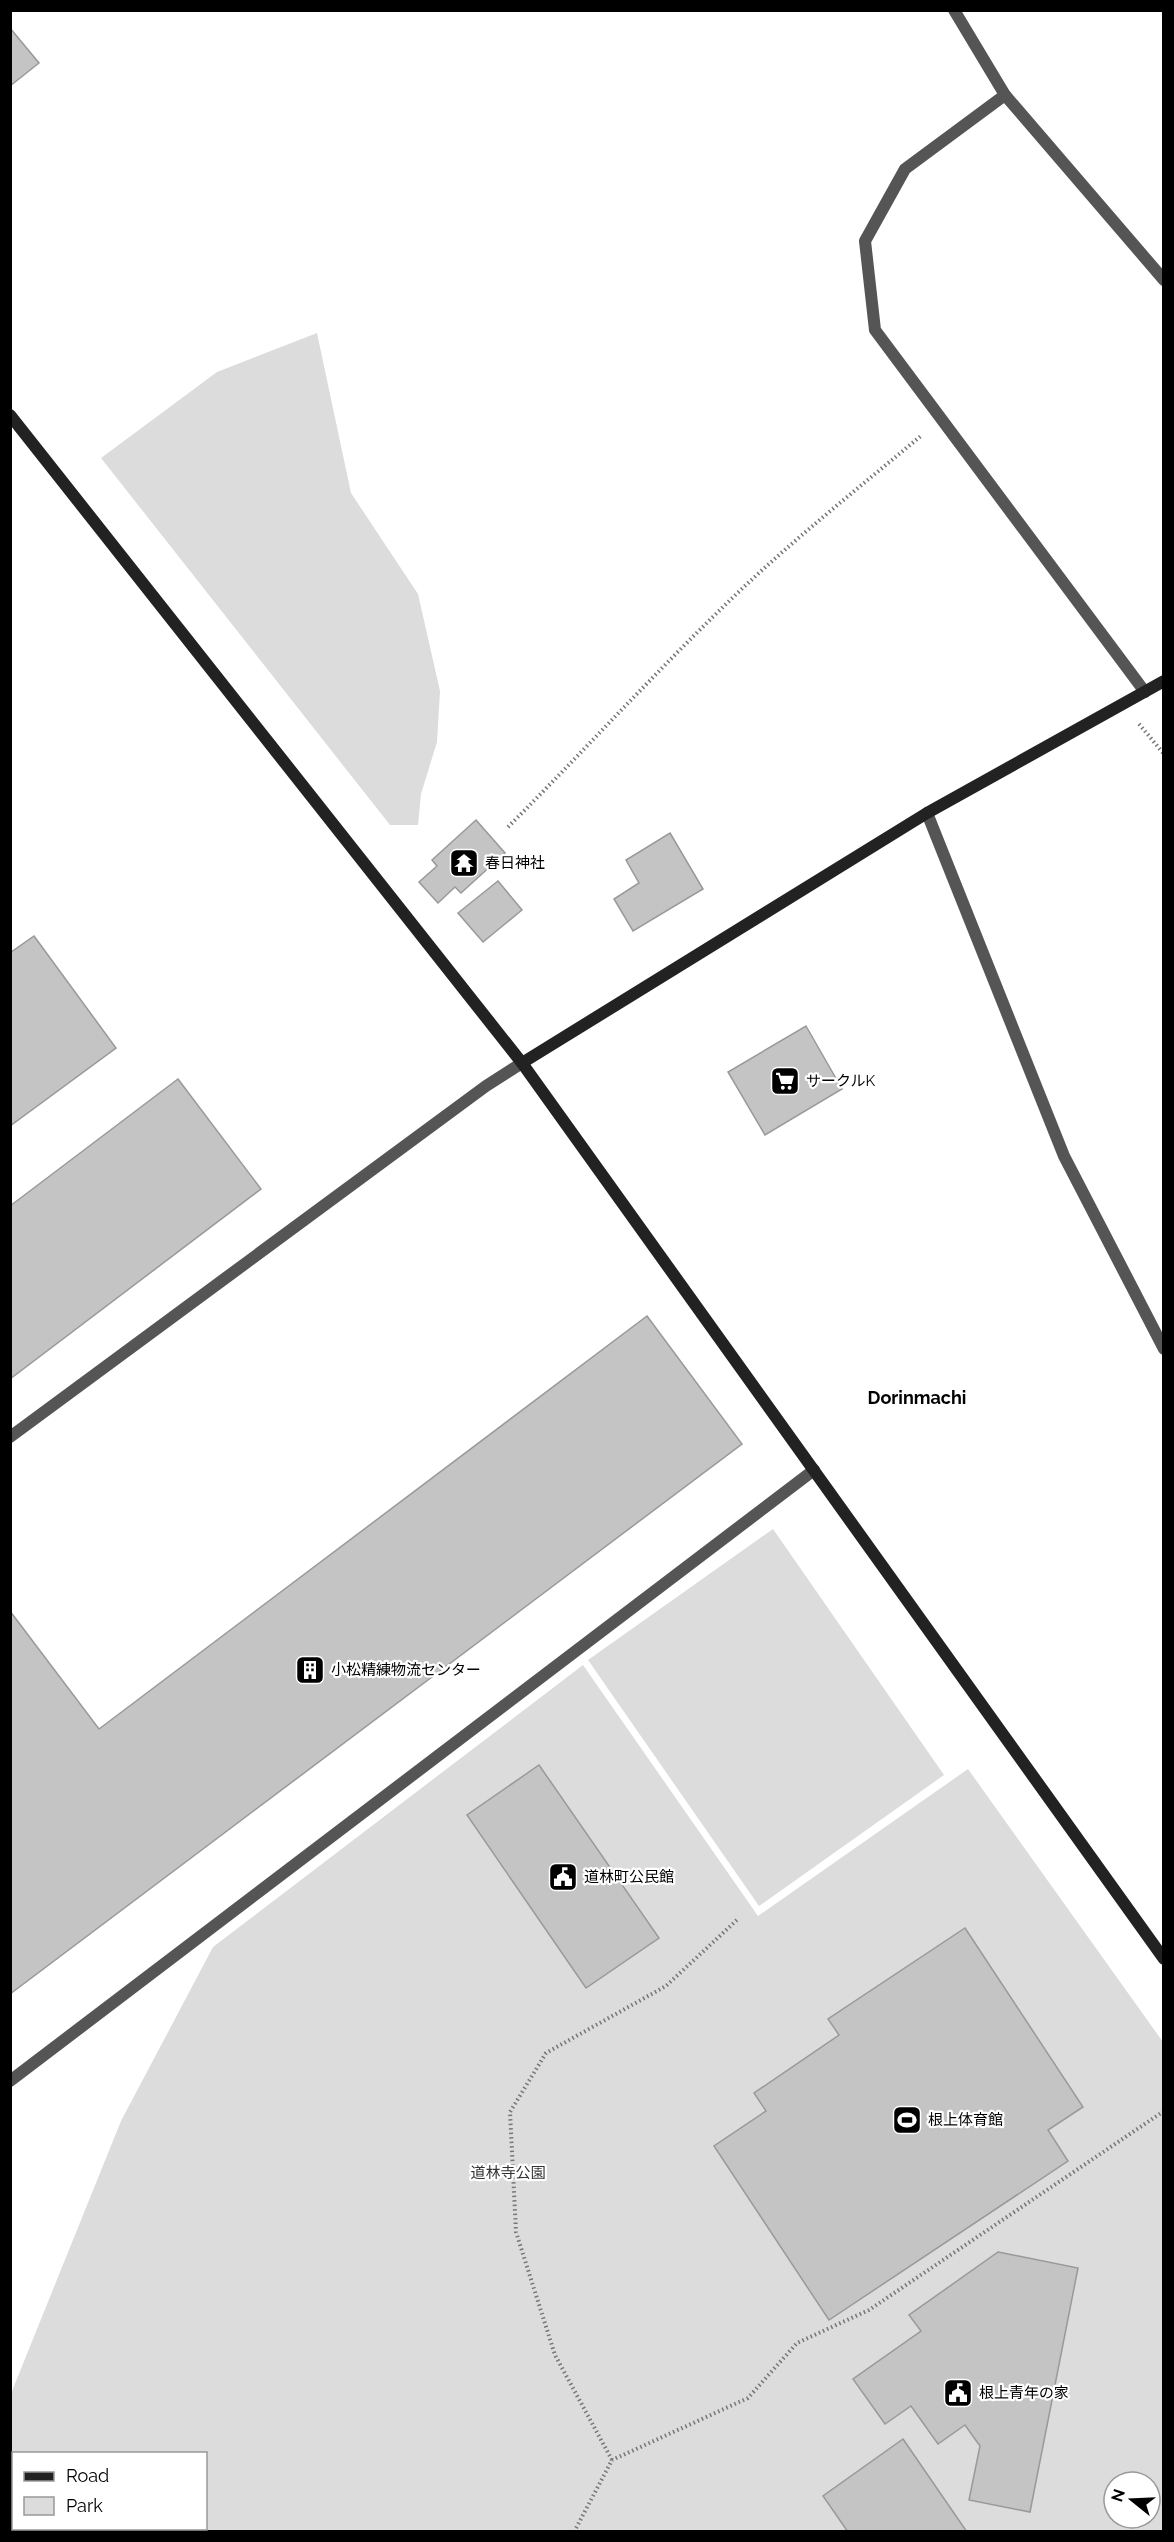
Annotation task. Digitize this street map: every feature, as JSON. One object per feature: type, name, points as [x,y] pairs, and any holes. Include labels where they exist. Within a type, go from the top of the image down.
[{"type":"street","points":[[954,10],[1005,95],[1164,280]]},
{"type":"street","points":[[1005,95],[906,169],[865,241],[875,330],[1145,692]]},
{"type":"street","points":[[10,415],[522,1063],[1164,1959]]},
{"type":"street","points":[[10,1437],[486,1086],[927,813],[1164,681]]},
{"type":"street","points":[[927,813],[1064,1156],[1164,1349]]},
{"type":"street","points":[[10,2081],[814,1470]]},
{"type":"path","points":[[508,827],[722,608],[796,541],[941,418]]},
{"type":"path","points":[[1123,705],[1164,754]]},
{"type":"path","points":[[612,2460],[555,2355],[516,2232],[510,2112],[546,2053],[666,1986],[738,1919]]},
{"type":"path","points":[[574,2532],[612,2460],[748,2398],[797,2343],[868,2310],[1164,2110]]},
{"type":"green space","points":[[317,333],[351,493],[418,594],[440,691],[437,742],[421,794],[418,825],[390,825],[101,458],[217,372]]},
{"type":"green space","points":[[773,1529],[944,1775],[759,1906],[588,1660]]},
{"type":"green space","name":"道林寺公園","points":[[583,1665],[758,1916],[968,1769],[1163,2042],[1163,2531],[11,2531],[10,2396],[121,2121],[213,1947]]},
{"type":"building","points":[[10,28],[39,63],[10,86]]},
{"type":"building","name":"春日神社","points":[[476,820],[505,853],[461,893],[455,887],[438,903],[419,882],[437,866],[432,860]]},
{"type":"building","points":[[670,833],[703,889],[633,931],[614,899],[639,883],[626,860]]},
{"type":"building","points":[[498,881],[522,910],[483,942],[458,913]]},
{"type":"building","points":[[34,936],[116,1048],[10,1126],[10,953]]},
{"type":"building","name":"サークルK","points":[[806,1026],[842,1089],[765,1135],[728,1072]]},
{"type":"building","points":[[178,1079],[261,1189],[10,1379],[10,1206]]},
{"type":"building","name":"小松精練物流センター","points":[[647,1316],[742,1444],[10,1994],[10,1611],[99,1729]]},
{"type":"building","name":"道林町公民館","points":[[539,1765],[659,1938],[586,1988],[467,1815]]},
{"type":"building","name":"根上体育館","points":[[965,1928],[1083,2107],[1048,2130],[1068,2161],[829,2320],[714,2146],[766,2111],[754,2093],[839,2035],[828,2019]]},
{"type":"building","name":"根上青年の家","points":[[998,2252],[1078,2268],[1030,2512],[969,2500],[980,2446],[965,2425],[938,2444],[911,2406],[885,2424],[853,2379],[921,2331],[909,2315]]},
{"type":"building","points":[[903,2439],[967,2532],[848,2532],[823,2496]]},
{"type":"place","name":"春日神社","points":[[464,863]]},
{"type":"place","name":"サークルK","points":[[785,1081]]},
{"type":"place","name":"小松精練物流センター","points":[[310,1670]]},
{"type":"place","name":"道林町公民館","points":[[563,1877]]},
{"type":"place","name":"根上体育館","points":[[907,2120]]},
{"type":"place","name":"根上青年の家","points":[[958,2393]]},
{"type":"district","name":"Dorinmachi","points":[[917,1398]]}]
